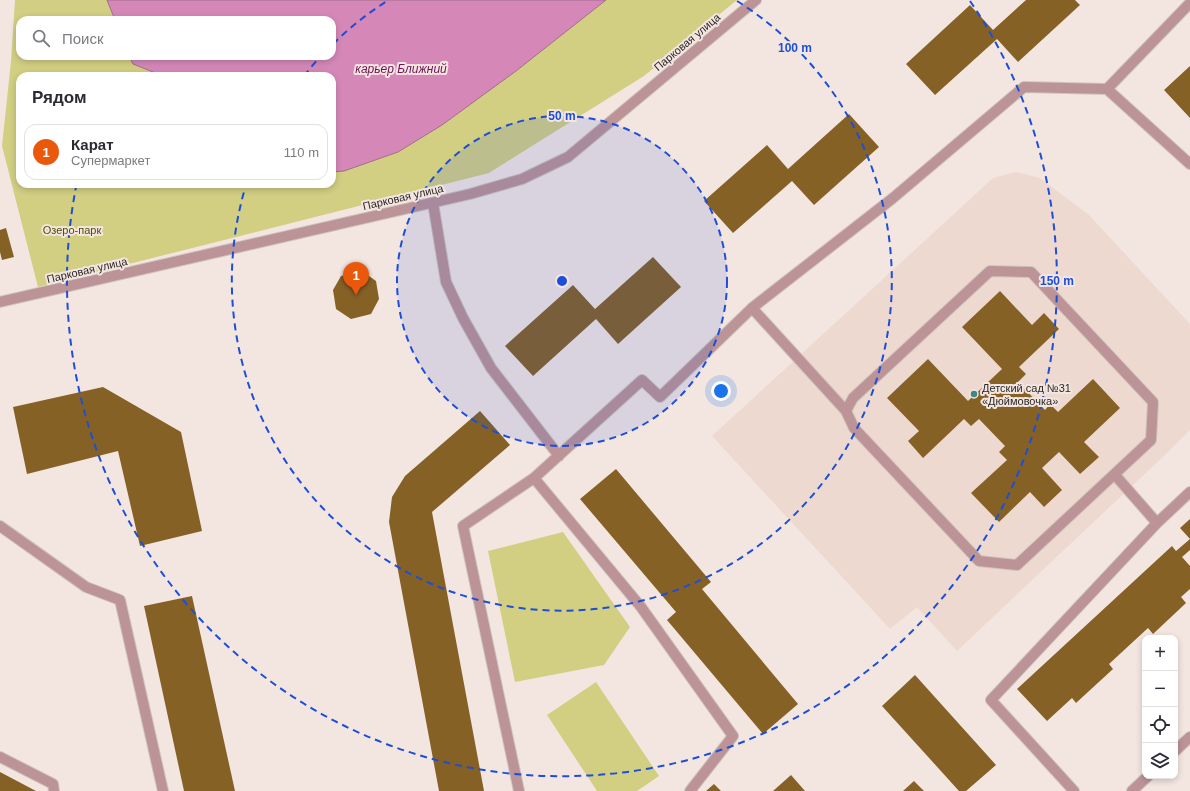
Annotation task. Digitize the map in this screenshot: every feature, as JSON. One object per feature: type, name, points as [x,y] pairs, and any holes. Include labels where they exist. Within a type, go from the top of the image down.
[{"type":"street","name":"Парковая улица","points":[[0,302],[433,203],[522,179],[568,157],[756,0]]},
{"type":"street","points":[[1107,89],[1190,3]]},
{"type":"street","points":[[519,791],[463,526],[534,478],[642,380],[660,398],[752,308],[893,198],[1024,87],[1107,89],[1190,164]]},
{"type":"street","points":[[433,203],[446,282],[467,325],[491,368],[560,456]]},
{"type":"street","points":[[752,308],[846,410],[854,428],[979,561],[1017,565],[1151,440],[1153,402],[1031,272],[990,270],[853,398],[846,410]]},
{"type":"street","points":[[1115,475],[1157,523]]},
{"type":"street","points":[[534,478],[641,607],[733,736],[690,791]]},
{"type":"street","points":[[1074,791],[992,700],[1157,523],[1190,492]]},
{"type":"street","points":[[0,526],[86,587],[120,600],[163,791]]},
{"type":"street","points":[[1178,748],[1190,737]]},
{"type":"street","points":[[0,757],[53,784],[54,791]]},
{"type":"street","points":[[1132,791],[1145,779]]},
{"type":"shaded area","name":"Детский сад №31 «Дюймовочка»","points":[[1016,172],[1040,178],[1089,215],[1190,324],[1190,430],[957,651],[917,607],[890,629],[712,436],[993,178]]},
{"type":"green space","name":"Озеро-парк","points":[[15,0],[107,0],[113,16],[16,16],[16,60],[131,60],[133,64],[153,72],[16,72],[16,188],[336,188],[336,172],[344,171],[398,152],[442,125],[516,71],[606,0],[737,0],[644,76],[489,173],[38,287],[2,146],[11,61]]},
{"type":"green space","points":[[563,532],[630,627],[604,665],[515,682],[488,551]]},
{"type":"green space","points":[[596,682],[659,776],[637,791],[597,791],[547,715]]},
{"type":"water","name":"карьер Ближний","points":[[107,0],[606,0],[516,71],[442,125],[398,152],[344,171],[336,172],[336,72],[153,72],[133,64],[131,60],[336,60],[336,16],[113,16]]},
{"type":"building","points":[[1026,0],[1075,0],[1080,5],[1018,62],[997,39],[935,95],[906,64],[970,5],[993,30]]},
{"type":"building","points":[[1190,66],[1190,118],[1164,90]]},
{"type":"building","points":[[849,114],[879,147],[814,205],[792,181],[733,233],[704,201],[767,145],[788,169]]},
{"type":"building","points":[[6,228],[14,257],[2,260],[0,252],[0,230]]},
{"type":"building","points":[[653,257],[681,287],[618,344],[596,319],[533,376],[505,346],[573,285],[595,309]]},
{"type":"building","points":[[362,271],[376,281],[379,299],[371,314],[351,319],[336,309],[333,290],[341,276]]},
{"type":"building","points":[[1000,291],[1032,325],[1044,313],[1059,329],[1019,367],[1026,374],[1018,382],[1045,410],[1050,404],[1058,412],[1093,379],[1120,408],[1084,442],[1099,457],[1080,474],[1059,452],[1042,468],[1062,490],[1044,507],[1030,492],[999,522],[971,493],[1007,460],[999,452],[1005,446],[979,419],[971,426],[964,419],[923,458],[908,441],[919,431],[887,398],[928,359],[968,401],[1002,369],[962,327]]},
{"type":"building","points":[[103,387],[181,432],[202,531],[140,546],[118,451],[27,474],[13,407]]},
{"type":"building","points":[[480,411],[510,445],[432,512],[484,791],[439,791],[389,522],[392,497],[405,476]]},
{"type":"building","points":[[616,469],[711,582],[702,589],[798,704],[763,734],[667,620],[676,612],[580,499]]},
{"type":"building","points":[[1190,519],[1190,539],[1180,528]]},
{"type":"building","points":[[1190,539],[1190,550],[1182,557],[1190,566],[1190,589],[1181,597],[1186,603],[1153,634],[1148,628],[1109,664],[1113,669],[1076,703],[1072,698],[1047,721],[1017,689],[1172,546],[1176,551]]},
{"type":"building","points":[[192,596],[235,791],[184,791],[144,606]]},
{"type":"building","points":[[915,675],[996,765],[966,791],[959,791],[882,706]]},
{"type":"building","points":[[0,772],[36,791],[0,791]]},
{"type":"building","points":[[791,775],[805,791],[773,791]]},
{"type":"building","points":[[914,781],[924,791],[903,791]]},
{"type":"building","points":[[714,784],[721,791],[706,791]]},
{"type":"place","name":"Карат","points":[[356,295]]},
{"type":"place","name":"Детский сад №31 «Дюймовочка»","points":[[974,394]]}]
